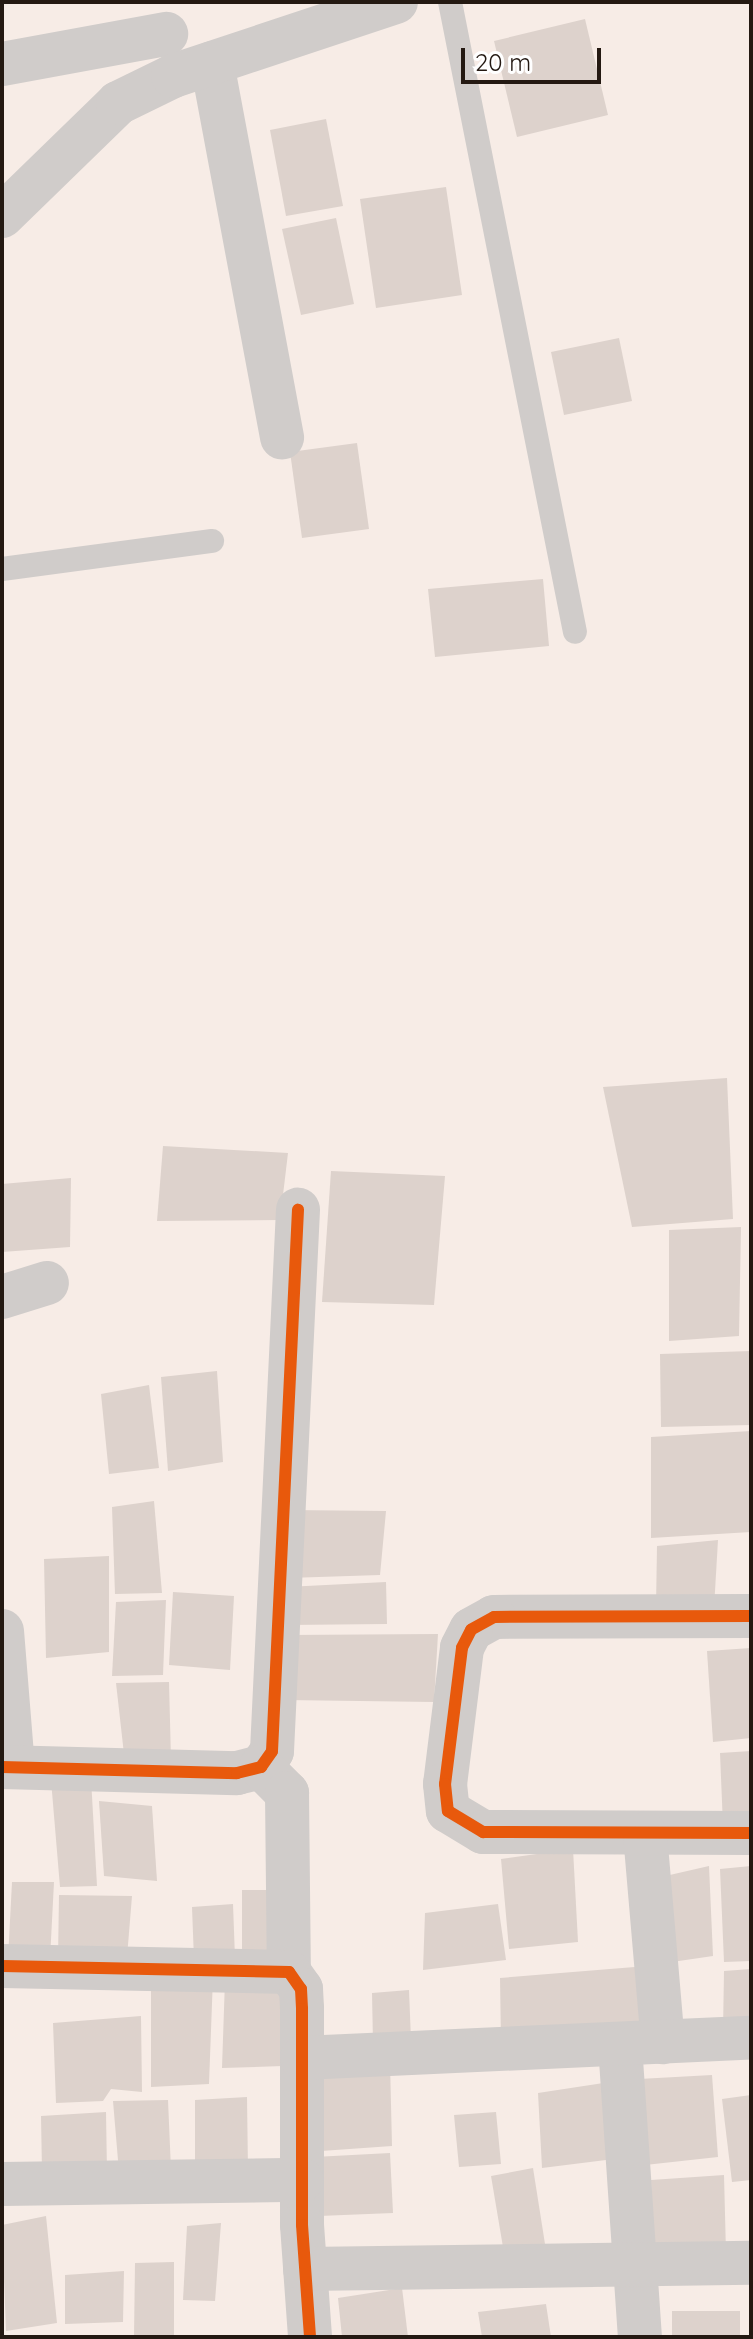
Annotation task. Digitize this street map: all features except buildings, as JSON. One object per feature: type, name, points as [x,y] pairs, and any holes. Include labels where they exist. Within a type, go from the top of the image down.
[{"type":"street","points":[[2,64],[178,44],[396,2]]},
{"type":"street","points":[[2,216],[178,44]]},
{"type":"street","points":[[178,44],[282,438]]},
{"type":"street","points":[[2,1631],[7,1767],[237,1773],[261,1767],[272,1751],[275,1726],[279,1531],[298,1210]]},
{"type":"street","points":[[2,1297],[47,1283]]},
{"type":"street","points":[[751,1616],[494,1617],[471,1630],[462,1648],[445,1784],[448,1811],[483,1832],[751,1833]]},
{"type":"street","points":[[261,1767],[287,1793],[289,1972],[301,1989],[302,2180],[310,2337]]},
{"type":"street","points":[[645,1834],[663,2042]]},
{"type":"street","points":[[2,1966],[289,1972]]},
{"type":"street","points":[[302,2058],[751,2038]]},
{"type":"street","points":[[620,2045],[640,2337]]},
{"type":"street","points":[[2,2184],[302,2180]]},
{"type":"street","points":[[305,2269],[751,2263]]},
{"type":"lane","points":[[450,2],[575,632]]},
{"type":"lane","points":[[2,569],[212,541]]},
{"type":"cycle path","points":[[2,1767],[237,1773],[261,1767],[272,1751],[298,1210]]},
{"type":"cycle path","points":[[751,1616],[494,1617],[471,1630],[462,1648],[445,1784],[448,1811],[483,1832],[751,1833]]},
{"type":"cycle path","points":[[2,1966],[289,1972],[301,1989],[302,2225],[310,2337]]}]
